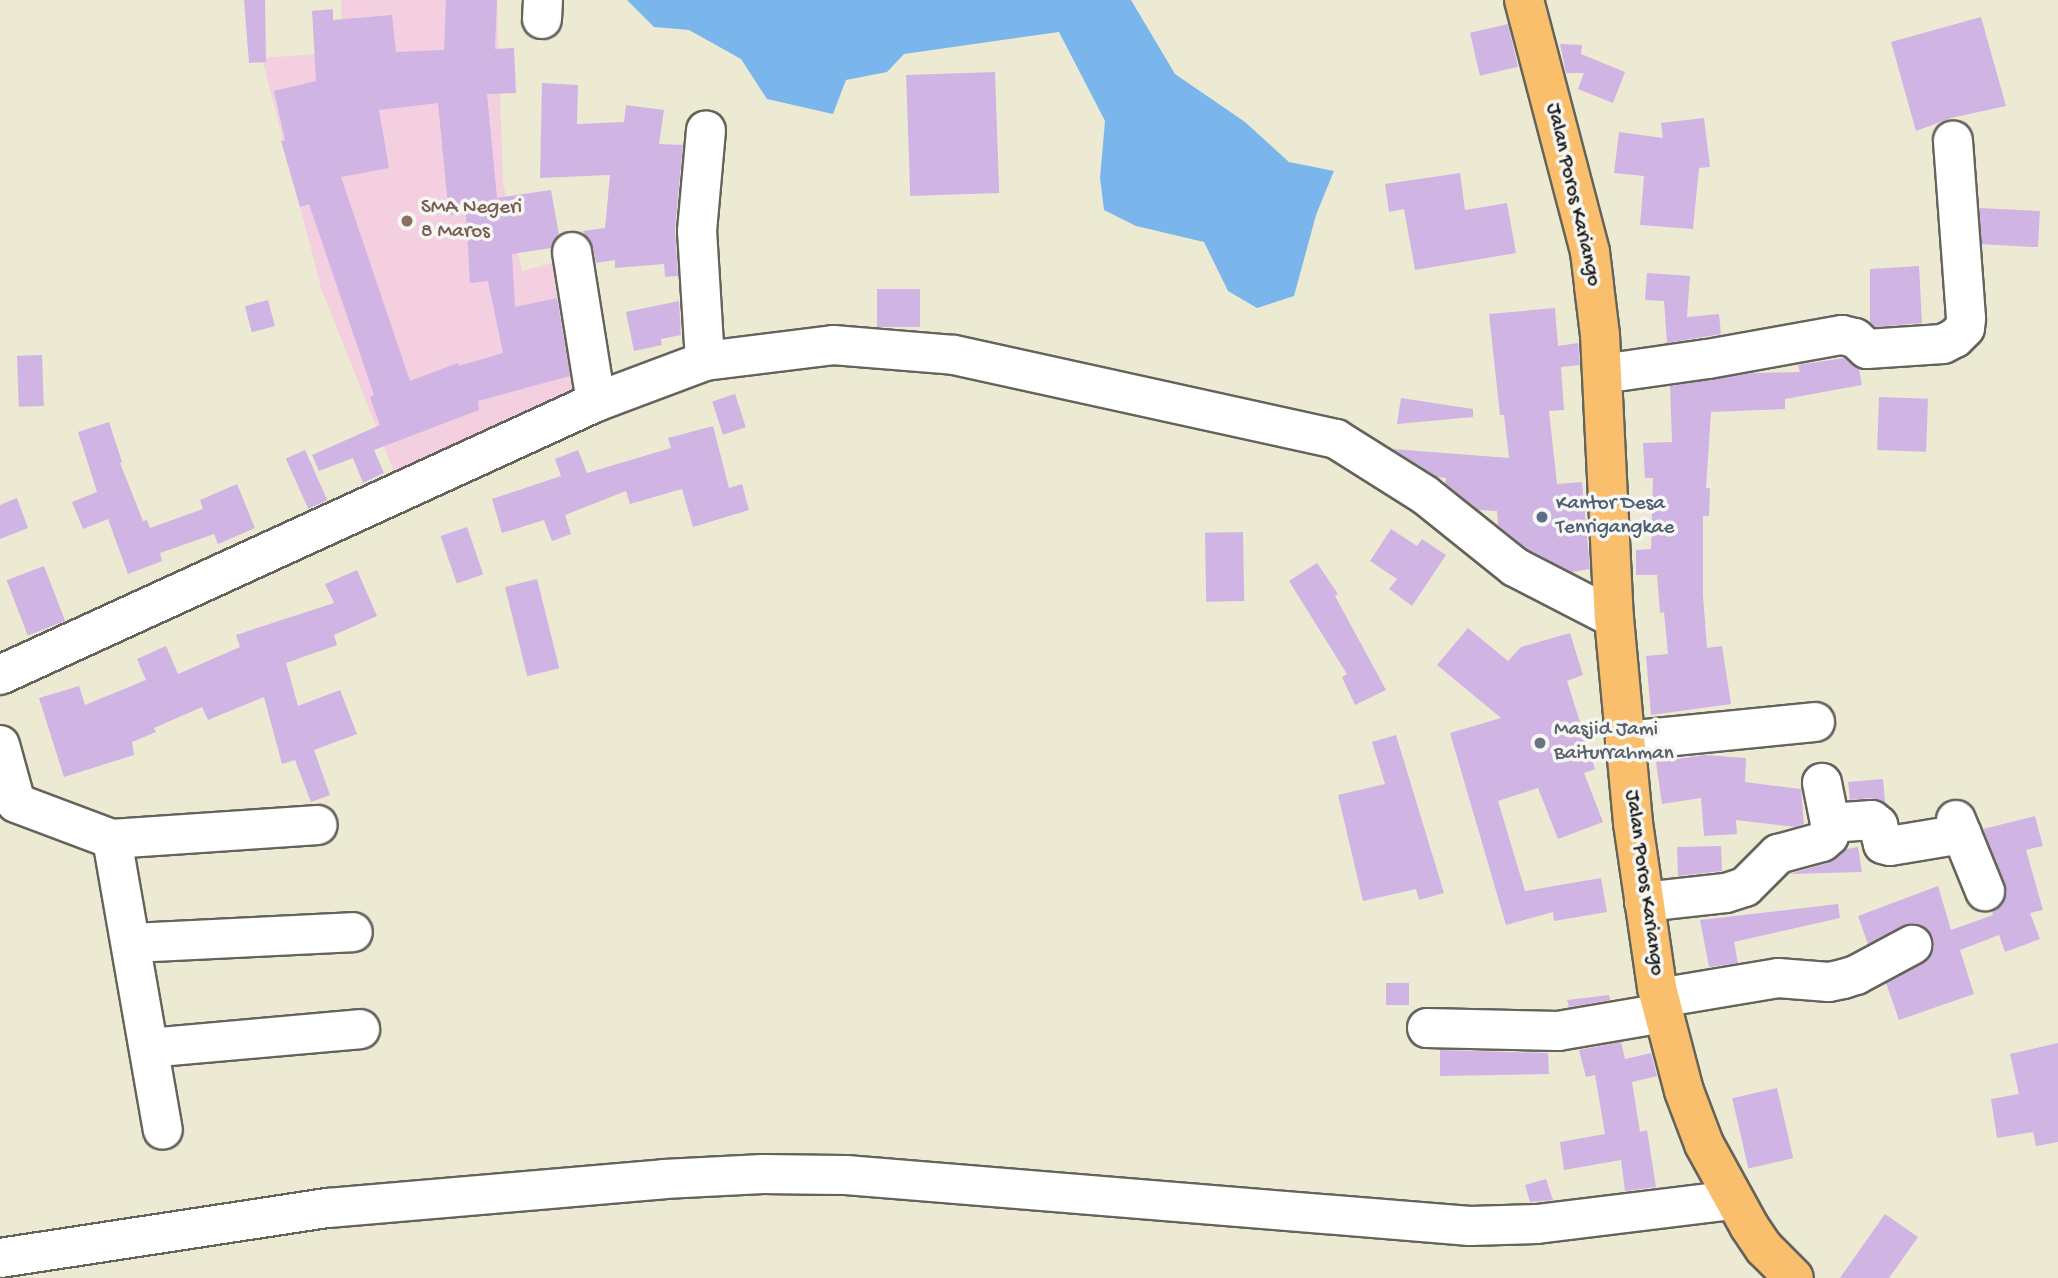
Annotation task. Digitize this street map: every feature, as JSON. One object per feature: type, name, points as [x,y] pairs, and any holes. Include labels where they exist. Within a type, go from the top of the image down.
[{"type":"main road","name":"Jalan Poros Kariango","points":[[1524,0],[1590,252],[1602,374],[1614,618],[1625,741],[1644,902],[1661,1006],[1693,1117],[1733,1200],[1764,1248],[1794,1278]]},
{"type":"street","points":[[705,361],[697,230],[706,130]]},
{"type":"street","points":[[1602,374],[1708,359],[1842,335],[1855,338],[1867,349],[1943,344],[1955,338],[1965,328],[1966,318],[1953,140]]},
{"type":"street","points":[[572,252],[596,402]]},
{"type":"street","points":[[0,675],[596,402],[705,361],[833,345],[954,355],[1336,439],[1425,495],[1516,567],[1614,618]]},
{"type":"street","points":[[1625,741],[1815,722]]},
{"type":"street","points":[[0,745],[16,803],[112,839],[318,825]]},
{"type":"street","points":[[1644,902],[1726,893],[1745,887],[1778,854],[1822,842],[1829,836],[1830,823],[1822,783]]},
{"type":"street","points":[[1830,823],[1872,820],[1878,825],[1883,844],[1890,846],[1959,827],[1985,891]]},
{"type":"street","points":[[112,839],[163,1130]]},
{"type":"street","points":[[131,943],[353,932]]},
{"type":"street","points":[[1427,1028],[1558,1031],[1778,978],[1829,982],[1843,979],[1856,975],[1912,945]]},
{"type":"street","points":[[149,1048],[360,1029]]},
{"type":"street","points":[[0,1258],[373,1203],[664,1179],[764,1174],[846,1175],[1469,1226],[1537,1224],[1733,1200]]},
{"type":"shaded area","name":"SMA Negeri 8 Maros","points":[[341,0],[497,0],[503,182],[522,271],[564,260],[584,399],[396,477],[321,288],[262,58],[343,52]]},
{"type":"water","points":[[627,0],[1131,0],[1175,74],[1245,122],[1289,162],[1334,171],[1316,215],[1294,296],[1257,308],[1228,291],[1204,242],[1136,226],[1104,210],[1100,178],[1105,121],[1059,32],[904,54],[887,72],[846,80],[833,114],[767,99],[741,59],[689,30],[654,27]]},
{"type":"building","points":[[244,0],[265,0],[266,62],[249,63]]},
{"type":"building","points":[[446,0],[497,0],[495,49],[514,48],[516,93],[487,94],[497,198],[551,190],[559,235],[551,248],[512,254],[515,307],[557,298],[570,376],[478,401],[479,410],[374,450],[384,473],[363,483],[353,458],[319,471],[312,455],[380,425],[370,397],[374,395],[309,204],[300,207],[281,141],[285,140],[274,91],[316,81],[312,11],[333,9],[333,20],[392,15],[396,52],[444,50]],"holes":[[[438,103],[449,215],[466,213],[470,283],[488,281],[503,353],[459,366],[458,363],[410,381],[341,177],[389,168],[379,110]]]},
{"type":"building","points":[[1981,17],[2006,106],[1951,118],[1916,131],[1891,42]]},
{"type":"building","points":[[1508,24],[1518,67],[1480,76],[1470,33]]},
{"type":"building","points":[[1560,44],[1582,45],[1581,54],[1625,72],[1613,103],[1578,89],[1584,73],[1566,73]]},
{"type":"building","points":[[995,72],[999,193],[910,196],[906,75]]},
{"type":"building","points":[[542,83],[578,85],[577,124],[624,122],[626,105],[664,110],[659,144],[683,145],[675,229],[678,276],[665,277],[664,264],[615,268],[615,260],[596,263],[593,248],[583,231],[605,228],[610,175],[540,178]]},
{"type":"building","points":[[1704,118],[1710,167],[1699,168],[1693,229],[1640,225],[1644,176],[1614,173],[1619,132],[1663,138],[1661,123]]},
{"type":"building","points":[[1460,173],[1465,210],[1507,203],[1516,253],[1415,270],[1404,209],[1389,212],[1385,184]]},
{"type":"building","points":[[1980,208],[2040,211],[2038,247],[1978,244]]},
{"type":"building","points":[[1919,266],[1922,323],[1875,327],[1870,322],[1870,269]]},
{"type":"building","points":[[1647,273],[1690,276],[1687,317],[1719,314],[1721,334],[1667,343],[1664,301],[1645,300]]},
{"type":"building","points":[[877,289],[920,289],[920,327],[877,327]]},
{"type":"building","points":[[268,300],[275,326],[252,332],[245,306]]},
{"type":"building","points":[[679,301],[681,335],[661,339],[662,345],[634,351],[626,312]]},
{"type":"building","points":[[1555,308],[1558,346],[1578,343],[1580,365],[1561,367],[1564,410],[1549,411],[1557,484],[1582,482],[1590,569],[1572,572],[1527,549],[1498,525],[1497,511],[1478,510],[1445,483],[1446,478],[1437,477],[1393,449],[1509,458],[1504,415],[1500,415],[1489,314]]},
{"type":"building","points":[[42,355],[44,406],[19,407],[17,356]]},
{"type":"building","points":[[1844,358],[1859,369],[1862,385],[1785,399],[1785,409],[1711,412],[1706,488],[1710,488],[1709,516],[1703,516],[1703,595],[1707,648],[1722,646],[1731,704],[1651,715],[1646,656],[1668,654],[1664,612],[1660,613],[1657,575],[1636,575],[1636,550],[1651,549],[1653,478],[1645,478],[1643,443],[1672,442],[1670,386],[1752,373],[1800,372],[1798,365]]},
{"type":"building","points":[[735,394],[746,427],[723,435],[712,401]]},
{"type":"building","points":[[1879,397],[1928,399],[1926,452],[1877,450]]},
{"type":"building","points":[[1401,398],[1473,409],[1473,417],[1397,424]]},
{"type":"building","points":[[109,422],[122,462],[120,463],[143,521],[147,520],[150,528],[203,509],[200,500],[237,484],[255,528],[218,544],[214,534],[160,553],[162,561],[128,574],[108,519],[83,529],[72,502],[97,492],[78,432]]},
{"type":"building","points":[[713,426],[729,488],[742,484],[749,510],[693,527],[682,489],[630,504],[626,491],[565,515],[571,534],[552,541],[544,520],[502,533],[492,499],[561,476],[555,459],[578,450],[587,473],[671,448],[668,438]]},
{"type":"building","points":[[305,450],[327,500],[308,509],[286,459]]},
{"type":"building","points":[[17,498],[28,528],[0,539],[0,505]]},
{"type":"building","points":[[467,527],[483,574],[457,583],[441,536]]},
{"type":"building","points":[[1391,529],[1417,546],[1422,539],[1446,555],[1412,606],[1389,589],[1397,579],[1370,561]]},
{"type":"building","points":[[1243,532],[1244,601],[1206,602],[1205,533]]},
{"type":"building","points":[[1317,563],[1338,594],[1335,596],[1386,690],[1355,705],[1342,677],[1347,674],[1289,581]]},
{"type":"building","points":[[44,566],[65,621],[28,635],[7,580]]},
{"type":"building","points":[[357,570],[377,616],[334,635],[337,645],[286,663],[298,706],[340,690],[357,734],[314,750],[330,795],[311,802],[295,760],[282,764],[264,697],[208,720],[202,707],[154,728],[156,732],[132,742],[134,755],[64,777],[39,698],[79,686],[85,705],[146,680],[137,659],[166,646],[178,674],[240,647],[236,635],[334,603],[325,584]]},
{"type":"building","points":[[537,579],[559,668],[527,676],[505,587]]},
{"type":"building","points":[[1468,628],[1508,661],[1521,647],[1570,633],[1583,675],[1567,681],[1595,769],[1584,773],[1603,822],[1558,839],[1538,788],[1498,801],[1525,891],[1601,878],[1607,912],[1554,921],[1553,912],[1506,925],[1450,733],[1501,718],[1437,665]]},
{"type":"building","points":[[1396,735],[1444,893],[1419,900],[1416,889],[1363,901],[1338,795],[1385,784],[1372,742]]},
{"type":"building","points":[[1705,755],[1746,758],[1745,782],[1801,789],[1804,824],[1795,827],[1736,820],[1737,834],[1704,836],[1701,798],[1662,804],[1656,762]]},
{"type":"building","points":[[1883,779],[1885,803],[1870,798],[1850,800],[1848,782]]},
{"type":"building","points":[[2035,816],[2043,846],[2026,850],[2043,910],[2030,913],[2040,939],[2005,952],[1999,935],[1960,950],[1974,994],[1899,1020],[1886,983],[1930,957],[1934,946],[1932,935],[1923,926],[1912,923],[1868,944],[1858,916],[1938,886],[1951,930],[1993,915],[1992,912],[2003,904],[2007,893],[1983,829]]},
{"type":"building","points":[[1721,846],[1722,871],[1678,876],[1677,847]]},
{"type":"building","points":[[1858,847],[1862,872],[1789,874],[1828,863],[1846,849]]},
{"type":"building","points":[[1838,904],[1840,918],[1734,942],[1738,963],[1709,967],[1700,920]]},
{"type":"building","points":[[1386,983],[1409,983],[1409,1005],[1386,1005]]},
{"type":"building","points":[[1609,995],[1610,1000],[1569,1007],[1567,1000]]},
{"type":"building","points":[[1621,1042],[1625,1059],[1651,1053],[1657,1076],[1632,1082],[1640,1132],[1647,1130],[1656,1187],[1625,1191],[1621,1160],[1564,1170],[1560,1142],[1605,1134],[1595,1075],[1586,1077],[1579,1050]]},
{"type":"building","points":[[2058,1043],[2058,1142],[2036,1146],[2033,1132],[1997,1138],[1991,1099],[2019,1094],[2010,1054]]},
{"type":"building","points":[[1440,1050],[1548,1053],[1549,1074],[1440,1076]]},
{"type":"building","points":[[1777,1088],[1793,1158],[1748,1169],[1732,1098]]},
{"type":"building","points":[[1546,1179],[1553,1200],[1530,1202],[1525,1185]]},
{"type":"building","points":[[1885,1214],[1918,1237],[1889,1278],[1840,1278]]},
{"type":"place","name":"SMA Negeri 8 Maros","points":[[407,221]]},
{"type":"place","name":"Kantor Desa Tenrigangkae","points":[[1542,517]]},
{"type":"place","name":"Masjid Jami Baiturrahman","points":[[1540,743]]}]
